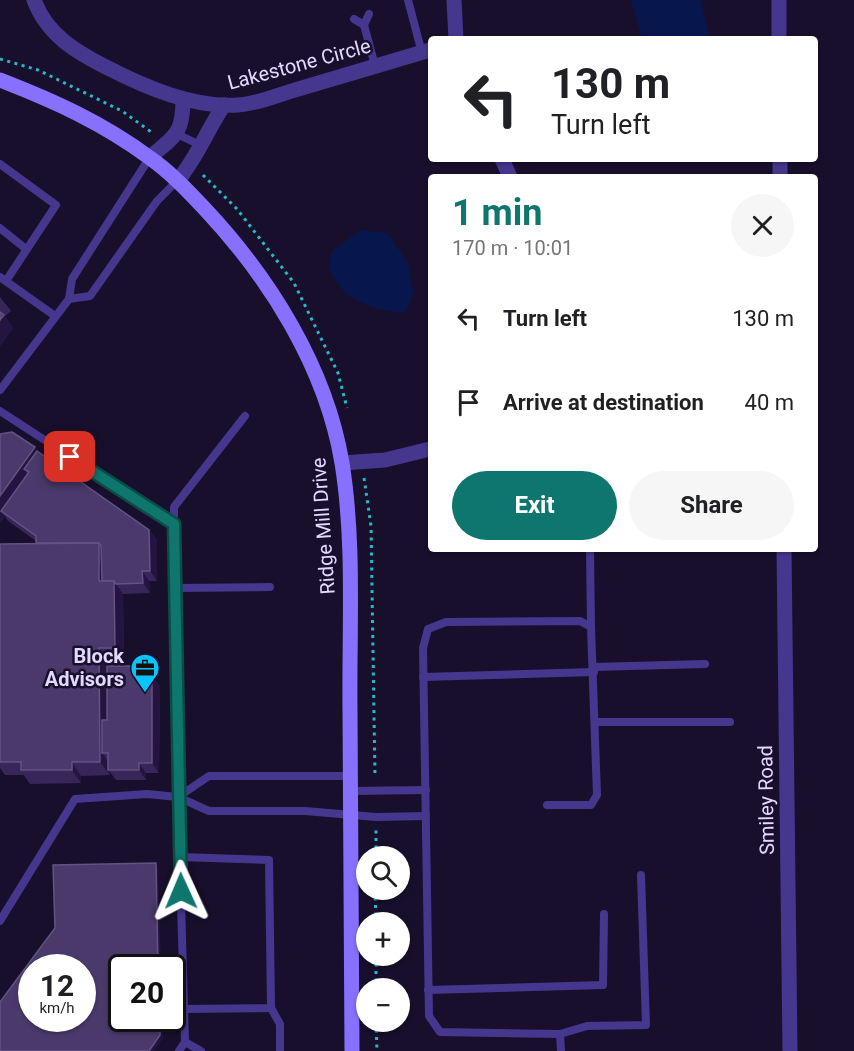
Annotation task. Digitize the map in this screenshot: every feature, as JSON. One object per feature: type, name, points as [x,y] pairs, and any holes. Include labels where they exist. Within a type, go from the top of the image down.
[{"type":"main road","name":"Ridge Mill Drive","points":[[0,80],[76,111],[150,157],[178,180],[245,255],[283,309],[306,352],[314,374],[335,433],[342,463],[349,549],[352,1051]]},
{"type":"street","name":"Lakestone Circle","points":[[34,0],[40,17],[62,41],[92,60],[126,77],[183,99],[205,104],[241,105],[426,52]]},
{"type":"street","points":[[454,0],[456,36]]},
{"type":"street","points":[[779,0],[779,36]]},
{"type":"street","points":[[150,157],[172,139],[183,118],[183,99]]},
{"type":"street","points":[[178,180],[191,164],[202,146],[206,132],[224,105]]},
{"type":"street","points":[[342,463],[385,460],[428,449]]},
{"type":"street","name":"Smiley Road","points":[[784,552],[790,1051]]},
{"type":"lane","points":[[408,0],[426,52]]},
{"type":"lane","points":[[369,14],[364,25],[375,66]]},
{"type":"lane","points":[[354,19],[364,25]]},
{"type":"lane","points":[[172,139],[202,146]]},
{"type":"lane","points":[[0,390],[69,299],[72,279],[150,157]]},
{"type":"lane","points":[[0,164],[56,205],[3,279],[55,316]]},
{"type":"lane","points":[[69,299],[90,296],[157,201],[178,180]]},
{"type":"lane","points":[[0,228],[26,249]]},
{"type":"lane","points":[[0,411],[174,524]]},
{"type":"lane","points":[[182,954],[174,507],[244,416]]},
{"type":"lane","points":[[547,805],[591,805],[597,795],[590,552]]},
{"type":"lane","points":[[175,588],[270,587]]},
{"type":"lane","points":[[591,627],[580,621],[446,622],[428,629],[423,648],[423,677],[429,1016],[441,1032],[560,1034],[587,1026],[646,1025],[641,875]]},
{"type":"lane","points":[[423,677],[705,664]]},
{"type":"lane","points":[[595,722],[729,722]]},
{"type":"lane","points":[[178,797],[209,776],[350,784],[376,790],[426,790]]},
{"type":"lane","points":[[0,921],[75,800],[147,794],[178,797],[209,812],[305,811],[376,817],[426,816]]},
{"type":"lane","points":[[180,857],[269,860],[270,1008],[280,1024],[280,1051]]},
{"type":"lane","points":[[428,990],[603,986],[604,914]]},
{"type":"lane","points":[[186,1009],[270,1008]]},
{"type":"lane","points":[[179,1051],[185,1042],[184,1032]]},
{"type":"lane","points":[[560,1034],[561,1051]]},
{"type":"lane","points":[[185,1042],[201,1051]]},
{"type":"path","points":[[0,59],[38,70],[122,111],[172,139]]},
{"type":"path","points":[[191,164],[237,209],[294,283],[338,373],[350,418]]},
{"type":"path","points":[[362,462],[371,526],[376,790]]},
{"type":"path","points":[[376,817],[376,846]]},
{"type":"path","points":[[376,1032],[376,1051]]},
{"type":"shaded area","points":[[631,0],[701,0],[708,36],[641,36]]},
{"type":"shaded area","points":[[361,230],[387,233],[408,263],[413,294],[405,313],[377,309],[346,295],[329,270],[331,252]]},
{"type":"building","points":[[12,432],[35,447],[0,496],[0,434]]},
{"type":"building","points":[[37,451],[149,530],[150,571],[142,571],[143,583],[116,584],[114,581],[102,581],[99,543],[36,543],[36,536],[1,511],[29,472],[24,469]]},
{"type":"building","points":[[99,543],[99,581],[114,581],[115,648],[99,648],[100,762],[72,762],[72,770],[21,770],[21,762],[0,762],[0,544]]},
{"type":"building","points":[[107,666],[145,666],[145,677],[152,677],[152,763],[139,763],[139,770],[108,770],[108,753],[102,753],[102,720],[107,720]]},
{"type":"building","points":[[156,863],[158,954],[108,954],[108,1032],[160,1032],[149,1051],[0,1051],[0,1002],[18,978],[18,1032],[96,1032],[96,954],[36,954],[55,928],[53,865]]},
{"type":"place","name":"Block Advisors","points":[[145,694]]},
{"type":"route","points":[[70,457],[174,524],[181,891]]}]
